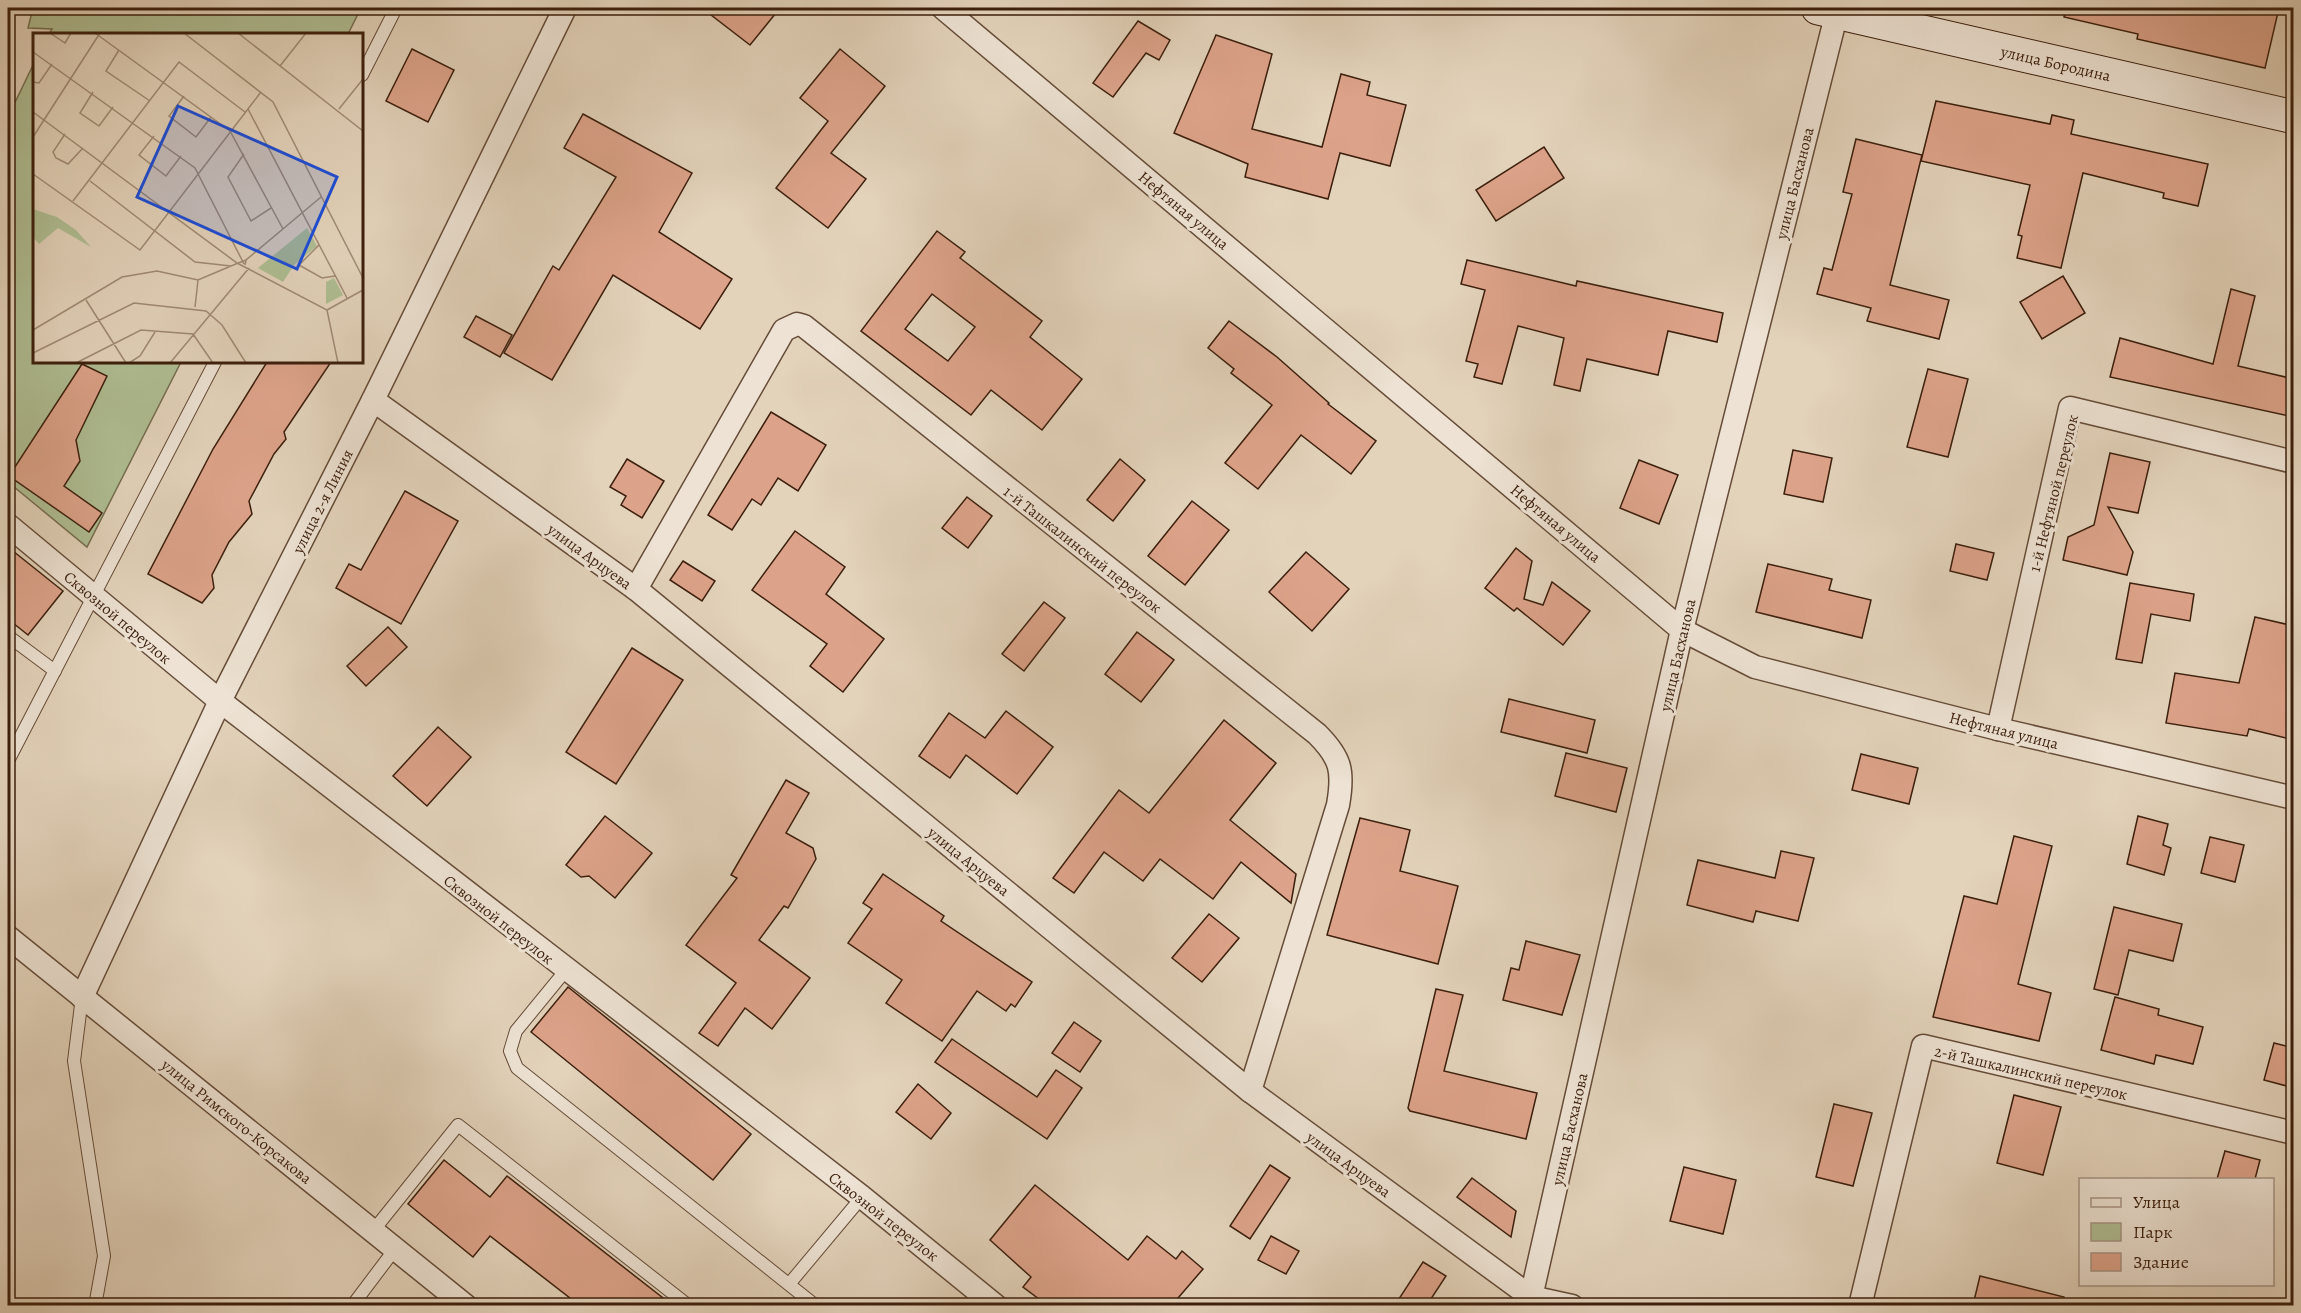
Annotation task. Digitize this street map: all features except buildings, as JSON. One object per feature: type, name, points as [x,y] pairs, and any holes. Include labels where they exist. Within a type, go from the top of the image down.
[{"type":"street","name":"улица 2-я Линия","points":[[82,997],[220,701],[373,400],[565,8]]},
{"type":"street","name":"Нефтяная улица","points":[[943,8],[1682,630],[1755,667],[1998,729],[2294,798]]},
{"type":"street","name":"улица Басханова","points":[[1530,1301],[1682,630],[1831,9]]},
{"type":"street","name":"улица Бородина","points":[[1831,9],[2294,117]]},
{"type":"street","name":"1-й Ташкалинский переулок","points":[[636,589],[784,330],[797,324],[804,326],[1317,734],[1332,749],[1339,763],[1342,783],[1338,805],[1250,1091]]},
{"type":"street","name":"улица Арцуева","points":[[373,400],[636,589],[1250,1091],[1530,1301],[1572,1305]]},
{"type":"street","name":"1-й Нефтяной переулок","points":[[1998,729],[2070,408],[2294,462]]},
{"type":"street","name":"Сквозной переулок","points":[[8,525],[220,701],[862,1197],[996,1305]]},
{"type":"street","name":"улица Римского-Корсакова","points":[[8,936],[466,1305]]},
{"type":"street","name":"2-й Ташкалинский переулок","points":[[1860,1305],[1923,1046],[2294,1133]]},
{"type":"lane","points":[[363,73],[396,8]]},
{"type":"lane","points":[[8,761],[214,363]]},
{"type":"lane","points":[[8,636],[55,671]]},
{"type":"lane","points":[[566,970],[516,1031],[510,1051],[517,1068],[816,1305]]},
{"type":"lane","points":[[82,997],[74,1061],[105,1256],[95,1305]]},
{"type":"lane","points":[[373,1231],[458,1125],[689,1305]]},
{"type":"lane","points":[[790,1283],[862,1197]]},
{"type":"lane","points":[[352,1305],[395,1249]]},
{"type":"green space","points":[[33,8],[361,8],[348,33],[50,33],[52,29],[28,28]]},
{"type":"green space","points":[[33,65],[33,363],[180,363],[87,547],[8,482],[8,117]]}]
